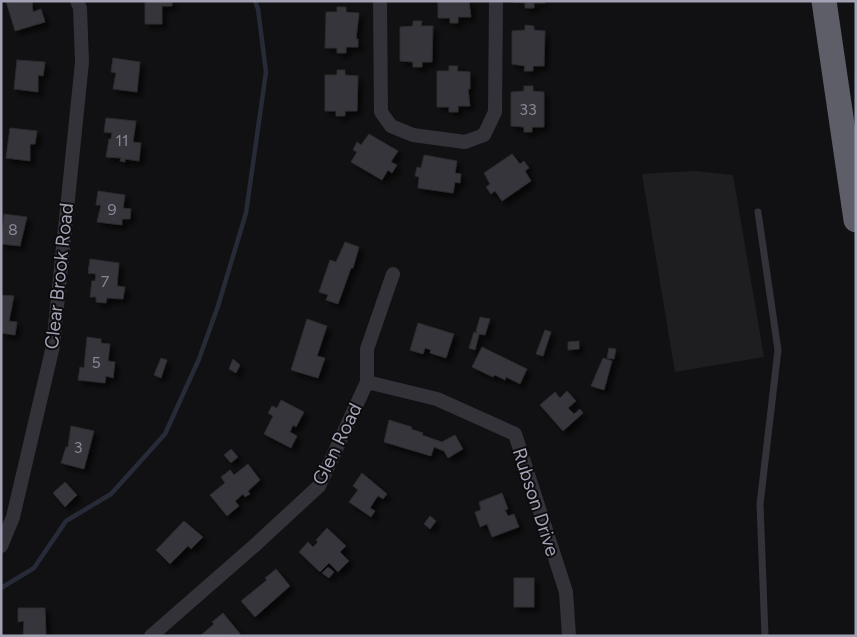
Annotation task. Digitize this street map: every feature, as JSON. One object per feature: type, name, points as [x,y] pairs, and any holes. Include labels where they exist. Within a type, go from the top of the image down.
[{"type":"highway","points":[[822,1],[856,220]]},
{"type":"street","name":"Clear Brook Road","points":[[1,546],[13,517],[53,346],[82,62],[80,8],[77,1]]},
{"type":"street","points":[[380,1],[381,112],[391,126],[413,135],[465,142],[484,135],[494,112],[496,1]]},
{"type":"street","name":"Glen Road","points":[[151,636],[319,486],[367,382],[367,349],[392,274]]},
{"type":"street","name":"Rubson Drive","points":[[367,382],[437,399],[515,434],[566,592],[569,636]]},
{"type":"lane","points":[[758,212],[778,350],[760,504],[765,636]]},
{"type":"shaded area","points":[[695,171],[733,175],[764,357],[675,372],[642,174]]},
{"type":"building","points":[[6,1],[32,1],[33,12],[41,9],[45,22],[15,31]]},
{"type":"building","points":[[145,1],[172,1],[172,6],[162,6],[162,24],[145,24]]},
{"type":"building","points":[[438,1],[469,1],[471,17],[458,17],[458,23],[450,23],[450,18],[438,18]]},
{"type":"building","points":[[545,1],[545,3],[534,3],[534,8],[525,8],[525,3],[513,2]]},
{"type":"building","points":[[337,7],[346,7],[346,12],[359,13],[356,39],[358,39],[358,47],[346,47],[346,53],[337,53],[337,48],[325,48],[326,12],[337,12]]},
{"type":"building","points":[[413,21],[422,21],[421,26],[433,26],[432,62],[422,62],[422,67],[413,67],[413,62],[400,61],[400,27],[413,26]]},
{"type":"building","points":[[525,25],[534,26],[534,30],[545,31],[544,66],[533,66],[533,71],[524,71],[525,66],[512,64],[512,31],[525,30]]},
{"type":"building","points":[[113,58],[140,62],[137,92],[113,89],[116,73],[111,72]]},
{"type":"building","points":[[17,60],[45,62],[43,76],[38,75],[38,92],[14,89]]},
{"type":"building","points":[[449,66],[458,66],[457,71],[470,72],[470,89],[468,89],[470,106],[458,106],[458,112],[449,112],[449,107],[437,107],[437,71],[449,71]]},
{"type":"building","points":[[337,70],[345,70],[345,75],[358,76],[357,111],[345,111],[345,116],[336,116],[336,111],[325,111],[325,75],[337,75]]},
{"type":"building","points":[[524,86],[533,86],[533,91],[544,92],[544,127],[532,127],[532,132],[524,132],[524,127],[511,126],[511,92],[524,91]]},
{"type":"building","points":[[106,118],[136,121],[133,142],[141,143],[139,161],[125,159],[125,162],[120,161],[121,158],[106,157],[112,133],[104,132]]},
{"type":"building","points":[[10,128],[37,131],[35,144],[30,144],[30,161],[6,158]]},
{"type":"building","points":[[369,134],[398,151],[391,162],[397,165],[392,173],[388,170],[382,180],[351,162],[357,152],[353,150],[357,142],[361,145]]},
{"type":"building","points":[[512,154],[520,164],[524,161],[529,168],[525,171],[531,181],[502,201],[495,191],[491,194],[486,187],[490,184],[484,173]]},
{"type":"building","points":[[424,155],[457,161],[455,173],[461,174],[460,183],[455,182],[453,193],[418,188],[419,177],[415,176],[417,167],[421,168]]},
{"type":"building","points":[[98,191],[125,195],[123,208],[131,209],[130,219],[122,219],[122,225],[97,222],[101,205],[96,205]]},
{"type":"building","points":[[4,214],[27,217],[20,246],[1,244]]},
{"type":"building","points":[[345,242],[359,247],[353,268],[351,268],[338,304],[326,300],[328,295],[319,292],[330,260],[336,262]]},
{"type":"building","points":[[90,259],[119,263],[117,286],[125,287],[123,299],[107,298],[106,303],[96,302],[96,297],[90,297],[92,281],[95,281],[96,274],[88,273]]},
{"type":"building","points":[[1,295],[14,296],[9,321],[17,322],[15,335],[1,333]]},
{"type":"building","points":[[480,317],[490,319],[485,335],[479,334],[475,350],[469,348],[474,332],[478,333],[476,331]]},
{"type":"building","points":[[307,319],[327,326],[317,356],[325,358],[318,378],[291,370]]},
{"type":"building","points":[[418,323],[454,334],[446,358],[430,353],[431,350],[425,348],[423,354],[410,350]]},
{"type":"building","points":[[545,330],[551,332],[543,356],[536,354]]},
{"type":"building","points":[[87,337],[101,339],[101,343],[110,344],[108,361],[115,362],[113,378],[106,376],[105,383],[78,380],[80,367],[84,368]]},
{"type":"building","points":[[579,341],[579,349],[568,350],[568,342]]},
{"type":"building","points":[[482,347],[527,369],[520,384],[506,377],[505,380],[495,375],[493,377],[472,367]]},
{"type":"building","points":[[609,348],[616,349],[614,359],[607,358]]},
{"type":"building","points":[[161,358],[167,360],[161,378],[154,375]]},
{"type":"building","points":[[603,358],[612,361],[604,390],[591,386]]},
{"type":"building","points":[[233,359],[240,365],[236,373],[229,369]]},
{"type":"building","points":[[567,391],[576,401],[568,408],[574,414],[580,409],[583,413],[563,431],[540,405],[555,392],[560,398]]},
{"type":"building","points":[[281,400],[304,412],[296,427],[293,425],[290,432],[297,436],[291,448],[264,434],[273,416],[268,413],[272,406],[277,408]]},
{"type":"building","points":[[389,420],[412,427],[411,429],[423,433],[422,435],[442,442],[455,435],[463,449],[448,458],[444,451],[434,447],[431,456],[384,442]]},
{"type":"building","points":[[71,426],[94,431],[84,469],[61,463],[66,447],[68,447]]},
{"type":"building","points":[[231,449],[238,457],[231,463],[224,455]]},
{"type":"building","points":[[248,464],[260,480],[248,491],[250,494],[245,497],[243,494],[235,501],[239,506],[227,516],[210,495],[225,483],[221,477],[230,470],[234,475]]},
{"type":"building","points":[[362,473],[387,494],[383,499],[378,496],[375,500],[370,508],[375,511],[371,517],[349,502],[358,490],[353,486]]},
{"type":"building","points":[[65,482],[77,495],[65,507],[53,493]]},
{"type":"building","points":[[502,493],[508,509],[505,510],[508,516],[514,514],[519,527],[492,537],[487,524],[480,527],[475,512],[481,510],[479,502]]},
{"type":"building","points":[[430,516],[436,521],[430,529],[424,524]]},
{"type":"building","points":[[184,521],[203,537],[191,549],[188,546],[170,564],[156,550]]},
{"type":"building","points":[[327,528],[346,546],[340,552],[349,561],[338,572],[329,563],[320,572],[299,552],[308,542],[313,547],[318,542],[316,540]]},
{"type":"building","points":[[328,567],[334,572],[329,578],[322,573]]},
{"type":"building","points":[[276,569],[290,586],[255,617],[241,601],[267,580],[265,578]]},
{"type":"building","points":[[514,578],[534,578],[534,607],[514,607]]},
{"type":"building","points":[[18,608],[45,608],[46,636],[23,636],[24,621],[18,622]]},
{"type":"building","points":[[223,613],[241,635],[200,636],[214,624],[212,622]]},
{"type":"waterway","points":[[1,588],[34,568],[66,521],[111,494],[165,434],[199,359],[218,306],[246,213],[266,72],[258,9],[255,1]]}]
